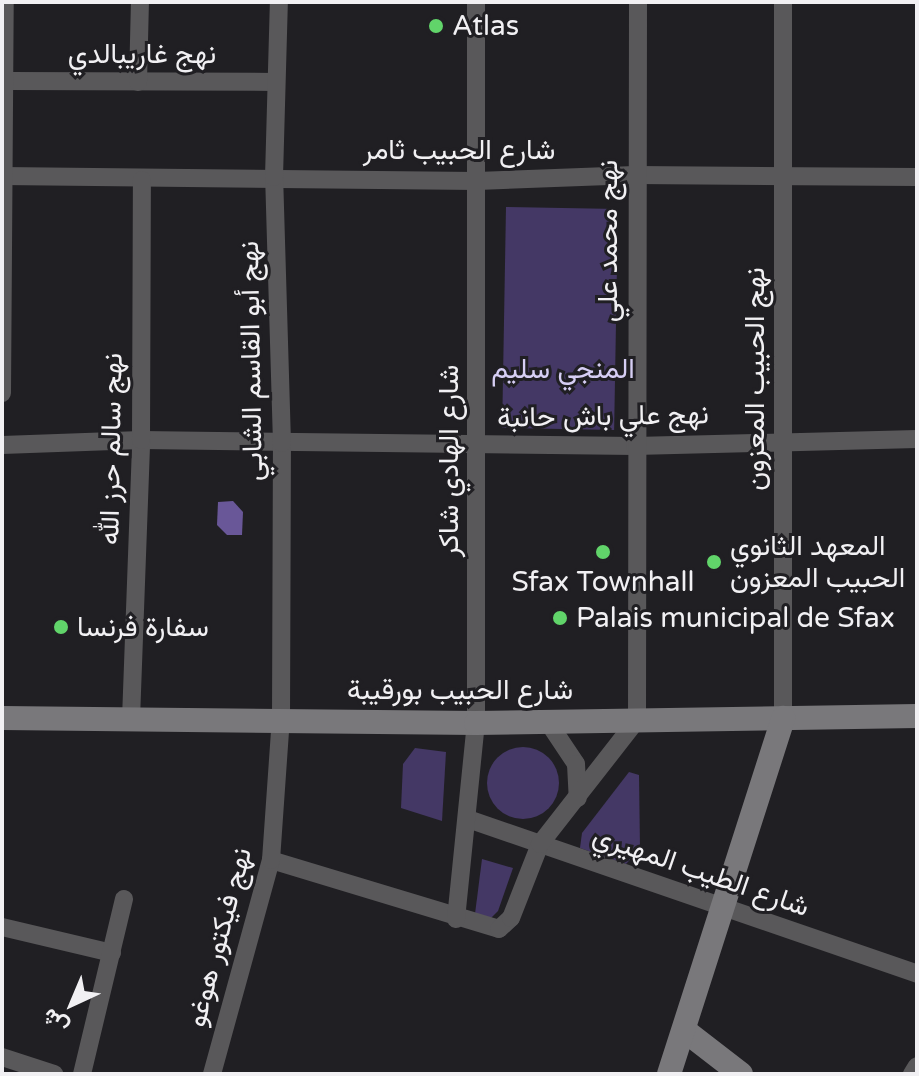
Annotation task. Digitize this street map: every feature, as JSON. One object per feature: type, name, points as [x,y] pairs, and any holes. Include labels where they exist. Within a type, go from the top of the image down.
[{"type":"street","points":[[2,393],[3,176],[8,81],[5,2]]},
{"type":"street","points":[[138,82],[140,2]]},
{"type":"street","name":"نهج أبو القاسم الشابي","points":[[279,2],[274,177],[282,443],[281,718]]},
{"type":"street","name":"شارع الهادي شاكر","points":[[456,919],[476,723],[476,2]]},
{"type":"street","name":"نهج محمد علي","points":[[637,720],[635,175],[638,2]]},
{"type":"street","name":"نهج الحبيب المعزون","points":[[669,1074],[725,910],[783,718],[783,2]]},
{"type":"street","name":"نهج غاريبالدي","points":[[8,81],[275,82]]},
{"type":"street","name":"شارع الحبيب ثامر","points":[[3,176],[142,180],[274,177],[477,181],[635,175],[917,177]]},
{"type":"street","name":"نهج سالم حرز الله","points":[[131,719],[141,440],[142,180]]},
{"type":"street","name":"نهج علي باش حانبة","points":[[2,445],[141,440],[635,446],[917,439]]},
{"type":"street","name":"شارع الحبيب بورقيبة","points":[[2,718],[281,718],[476,723],[917,716]]},
{"type":"street","name":"نهج فيكتور هوغو","points":[[212,1074],[271,860],[281,718]]},
{"type":"street","points":[[271,860],[492,930],[506,925],[540,844],[637,720]]},
{"type":"street","points":[[548,722],[573,756],[578,798]]},
{"type":"street","name":"شارع الطيب المهيري","points":[[468,819],[917,974]]},
{"type":"street","points":[[82,1074],[124,899]]},
{"type":"street","points":[[2,927],[112,953]]},
{"type":"street","points":[[684,1030],[741,1074]]},
{"type":"street","points":[[2,1057],[54,1074]]},
{"type":"street","points":[[912,1074],[917,1066]]},
{"type":"green space","name":"المنجي سليم","points":[[506,207],[618,209],[614,430],[502,428]]},
{"type":"green space","points":[[523,747],[543,753],[553,763],[559,783],[553,803],[543,813],[523,819],[503,813],[493,803],[487,783],[493,763],[503,753]]},
{"type":"green space","points":[[415,748],[446,752],[442,821],[401,808],[403,764]]},
{"type":"green space","points":[[629,772],[639,775],[640,849],[626,864],[580,848],[582,833]]},
{"type":"green space","points":[[482,859],[513,868],[498,911],[491,918],[475,914]]},
{"type":"shaded area","points":[[233,501],[243,512],[242,535],[227,535],[217,525],[218,502]]},
{"type":"place","name":"Atlas","points":[[436,26]]},
{"type":"place","name":"Sfax Townhall","points":[[603,552]]},
{"type":"place","name":"المعهد الثانوي الحبيب المعزون","points":[[714,562]]},
{"type":"place","name":"Palais municipal de Sfax","points":[[560,618]]},
{"type":"place","name":"سفارة فرنسا","points":[[61,627]]}]
